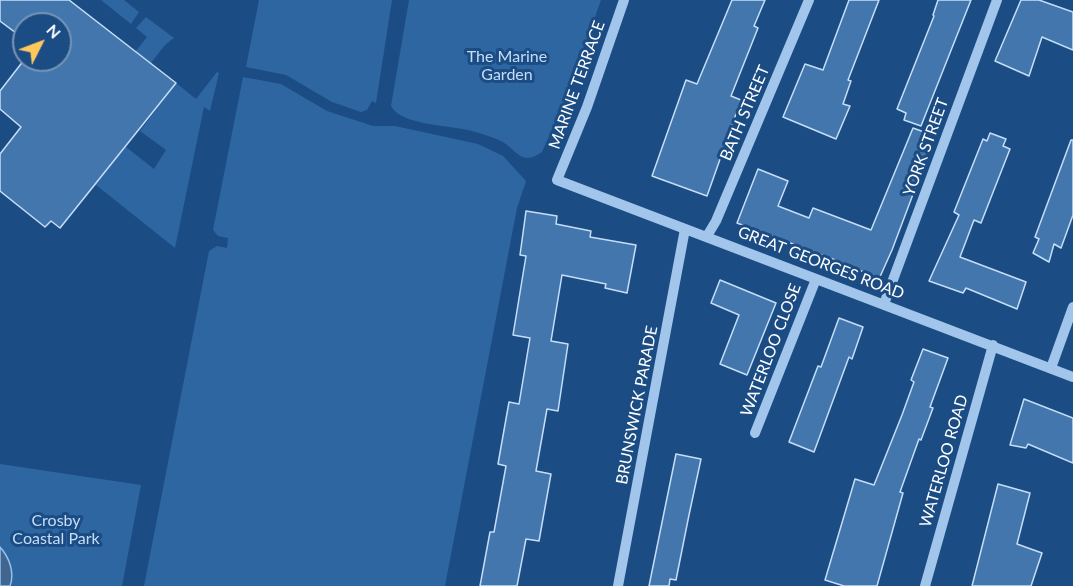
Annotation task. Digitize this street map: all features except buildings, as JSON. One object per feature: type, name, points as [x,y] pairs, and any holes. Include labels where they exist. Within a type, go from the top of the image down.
[{"type":"street","name":"MARINE TERRACE","points":[[557,180],[587,107],[624,0]]},
{"type":"street","name":"BATH STREET","points":[[707,236],[716,221],[809,0]]},
{"type":"street","name":"YORK STREET","points":[[884,304],[997,0]]},
{"type":"street","name":"GREAT GEORGES ROAD","points":[[557,180],[1073,377]]},
{"type":"street","name":"BRUNSWICK PARADE","points":[[618,586],[685,229]]},
{"type":"street","name":"WATERLOO CLOSE","points":[[755,433],[816,279]]},
{"type":"street","points":[[1051,368],[1073,307]]},
{"type":"street","name":"WATERLOO ROAD","points":[[925,586],[993,345]]},
{"type":"green space","points":[[101,0],[124,0],[139,12],[131,24]]},
{"type":"green space","points":[[259,0],[392,0],[376,103],[372,101],[367,110],[361,112],[332,102],[286,75],[246,67]]},
{"type":"green space","name":"The Marine Garden","points":[[409,0],[601,0],[568,93],[542,152],[525,158],[503,142],[491,137],[463,129],[416,121],[397,113],[391,106]]},
{"type":"green space","points":[[146,17],[174,38],[165,45],[151,63],[135,52],[147,37],[136,28]]},
{"type":"green space","points":[[217,72],[219,73],[210,111],[204,107],[175,248],[96,185],[60,228],[51,221],[45,227],[0,191],[0,154],[21,127],[117,140],[154,169],[166,150],[140,131],[176,83],[196,99]]},
{"type":"green space","points":[[243,77],[281,84],[327,111],[373,126],[395,126],[478,144],[503,156],[526,181],[517,208],[445,586],[144,586],[209,251],[217,246],[227,248],[228,238],[218,236],[213,230]]},
{"type":"green space","name":"Crosby Coastal Park","points":[[0,464],[141,485],[122,586],[0,586]]},
{"type":"shaded area","points":[[0,547],[10,565],[12,575],[10,586],[0,586]]}]
